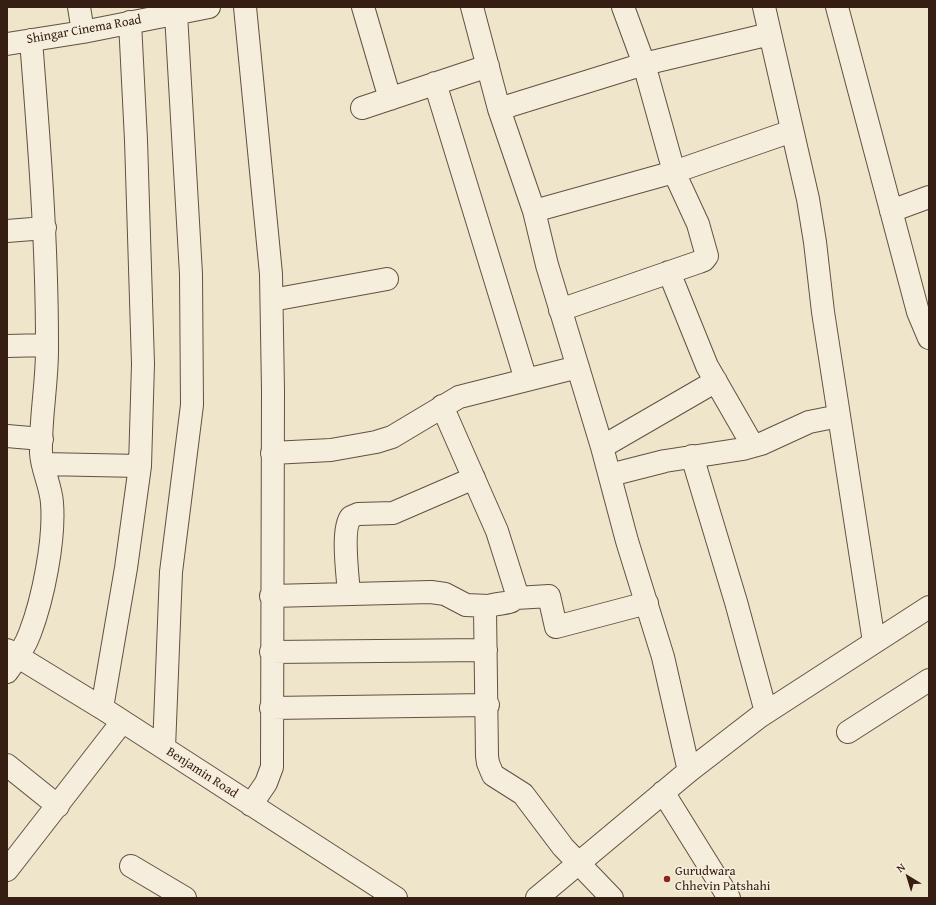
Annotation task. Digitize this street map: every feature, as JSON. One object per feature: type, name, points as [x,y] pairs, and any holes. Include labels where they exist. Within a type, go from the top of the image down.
[{"type":"street","points":[[79,7],[83,32]]},
{"type":"street","name":"Shingar Cinema Road","points":[[7,44],[83,32],[209,7]]},
{"type":"street","points":[[245,7],[271,274],[272,300],[272,767],[266,783],[251,805]]},
{"type":"street","points":[[363,7],[390,99]]},
{"type":"street","points":[[472,7],[499,109],[534,211],[560,310],[602,447],[627,541],[664,657],[689,771]]},
{"type":"street","points":[[560,310],[699,262],[704,260],[707,256],[698,224],[674,172],[644,64],[623,7]]},
{"type":"street","points":[[764,7],[808,199],[815,242],[823,312],[874,642]]},
{"type":"street","points":[[837,7],[918,312],[929,338]]},
{"type":"street","points":[[164,748],[171,572],[192,405],[191,274],[176,14]]},
{"type":"street","points":[[102,708],[126,568],[140,466],[143,364],[136,140],[130,22]]},
{"type":"street","points":[[499,109],[644,64],[770,34]]},
{"type":"street","points":[[11,660],[30,634],[37,612],[53,522],[52,501],[43,464],[42,439],[48,345],[45,228],[31,40]]},
{"type":"street","points":[[362,108],[488,66]]},
{"type":"street","points":[[436,83],[526,380]]},
{"type":"street","points":[[534,211],[674,172],[792,131]]},
{"type":"street","points":[[891,210],[929,197]]},
{"type":"street","points":[[7,231],[45,228]]},
{"type":"street","points":[[669,272],[696,340],[716,382],[754,446]]},
{"type":"street","points":[[272,300],[387,279]]},
{"type":"street","points":[[7,346],[48,345]]},
{"type":"street","points":[[272,453],[331,450],[376,442],[392,437],[442,406],[460,397],[578,367]]},
{"type":"street","points":[[602,447],[716,382]]},
{"type":"street","points":[[442,406],[497,531],[516,591],[516,598]]},
{"type":"street","points":[[610,475],[665,461],[754,446],[809,422],[839,416]]},
{"type":"street","points":[[7,436],[42,439]]},
{"type":"street","points":[[692,456],[736,602],[766,712]]},
{"type":"street","points":[[43,464],[140,466]]},
{"type":"street","points":[[349,594],[347,525],[351,516],[358,514],[393,513],[474,478]]},
{"type":"street","points":[[271,596],[431,592],[445,594],[466,605],[489,606],[511,602],[516,598],[549,596],[556,627],[647,603]]},
{"type":"street","points":[[489,606],[485,614],[488,705],[487,756],[490,770],[500,780],[523,794],[577,864],[612,898]]},
{"type":"street","points":[[537,898],[663,792],[766,712],[929,607]]},
{"type":"street","points":[[271,652],[486,650]]},
{"type":"street","name":"Benjamin Road","points":[[11,660],[102,708],[396,898]]},
{"type":"street","points":[[848,732],[929,680]]},
{"type":"street","points":[[271,708],[488,705]]},
{"type":"street","points":[[10,860],[58,806],[122,722]]},
{"type":"street","points":[[7,765],[58,806]]},
{"type":"street","points":[[663,792],[730,898]]},
{"type":"street","points":[[131,866],[185,898]]},
{"type":"place","name":"Gurudwara Chhevin Patshahi","points":[[667,879]]}]
